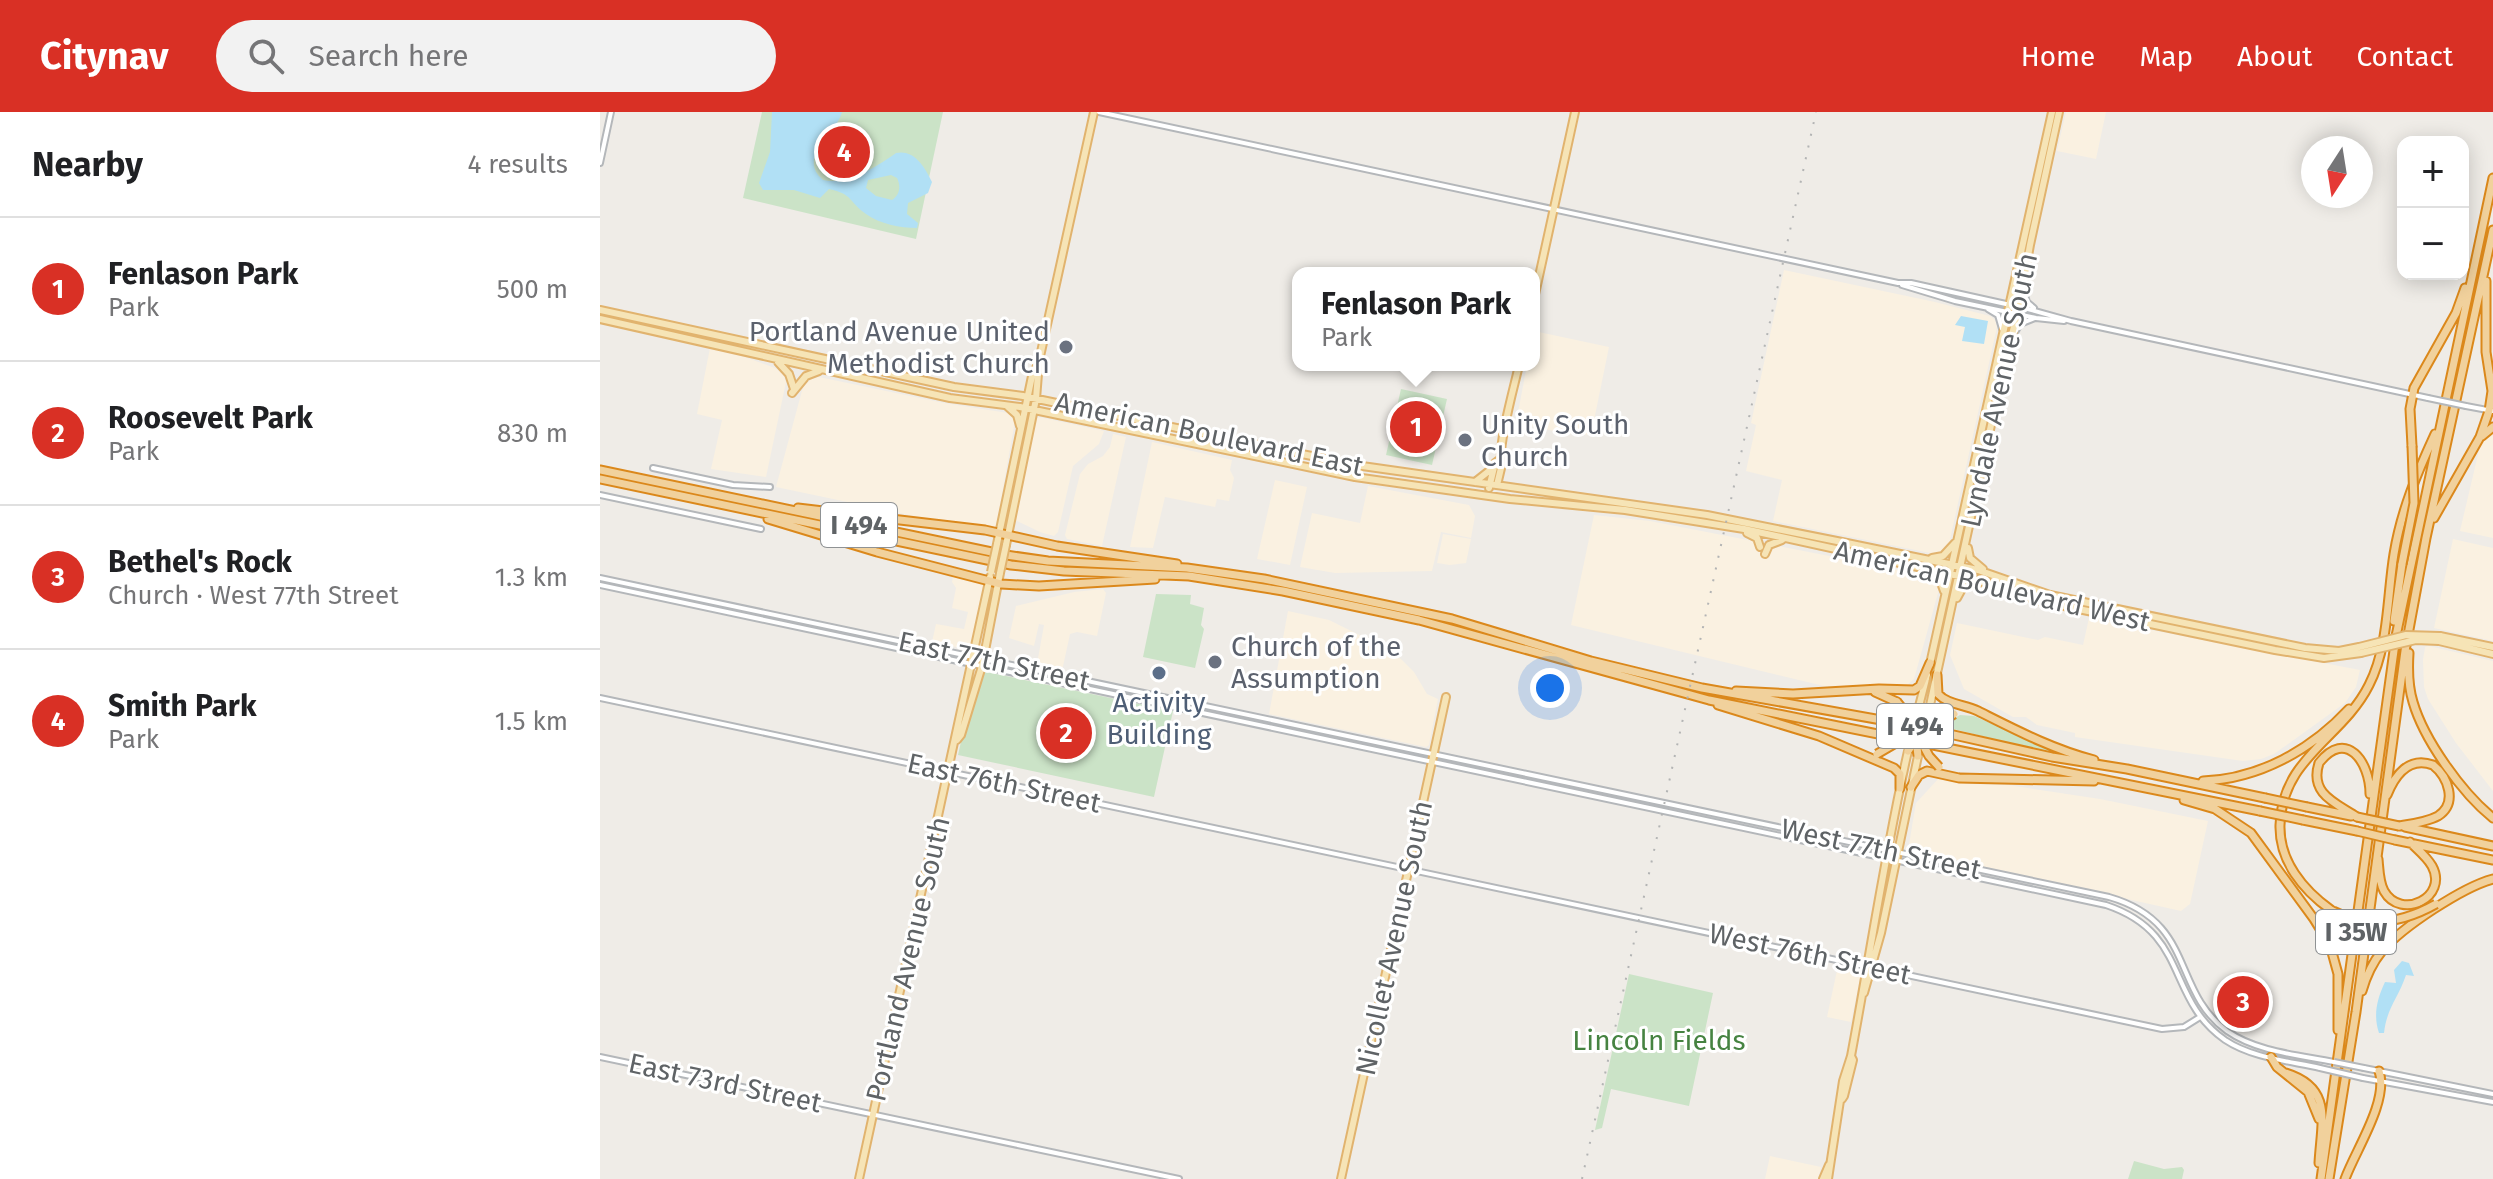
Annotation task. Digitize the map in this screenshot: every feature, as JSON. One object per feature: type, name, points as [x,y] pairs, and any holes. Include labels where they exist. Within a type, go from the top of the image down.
[{"type":"highway","name":"I 35W","points":[[2320,1179],[2391,667],[2408,573],[2493,178]]},
{"type":"highway","name":"I 35W","points":[[2329,1179],[2356,1012],[2381,813],[2408,639],[2493,230]]},
{"type":"highway","points":[[2420,574],[2436,512],[2492,412],[2484,320],[2488,251]]},
{"type":"highway","points":[[2391,667],[2402,564],[2414,503],[2413,394],[2416,383],[2456,313],[2473,268]]},
{"type":"highway","points":[[2332,911],[2304,888],[2291,868],[2280,834],[2286,791],[2298,768],[2347,719],[2370,683],[2378,659],[2401,517],[2417,471],[2441,421]]},
{"type":"highway","points":[[2480,437],[2493,427]]},
{"type":"highway","name":"I 494","points":[[600,470],[1030,559],[1203,570],[1264,579],[1406,608],[1591,661],[1702,688],[1891,721],[2052,757],[2192,782],[2493,846]]},
{"type":"highway","name":"I 494","points":[[600,479],[1011,565],[1064,571],[1189,576],[1272,589],[1419,620],[1709,700],[2493,860]]},
{"type":"highway","points":[[762,504],[1004,534],[1057,546],[1158,559],[1203,570]]},
{"type":"highway","points":[[732,507],[877,552],[1039,586],[1189,576]]},
{"type":"highway","points":[[2408,639],[2410,693],[2418,717],[2455,776],[2493,818]]},
{"type":"highway","points":[[1702,688],[1793,694],[1917,688],[1930,663]]},
{"type":"highway","points":[[1937,675],[1940,697],[2044,744],[2127,769]]},
{"type":"highway","points":[[2192,782],[2241,777],[2266,769],[2300,749],[2345,714],[2370,683]]},
{"type":"highway","points":[[1869,690],[1897,702],[1929,756],[1939,767],[1972,779]]},
{"type":"highway","points":[[1709,700],[1727,710],[1819,736],[1894,768],[1900,774],[1900,788]]},
{"type":"highway","points":[[1917,759],[1918,710]]},
{"type":"highway","points":[[1854,752],[1877,754],[1954,714],[1966,712],[1985,716]]},
{"type":"highway","points":[[1908,751],[1927,719]]},
{"type":"highway","points":[[2357,817],[2328,799],[2317,784],[2319,763],[2334,751],[2356,753],[2367,770],[2370,787],[2367,848]]},
{"type":"highway","points":[[2381,813],[2393,782],[2405,768],[2424,762],[2437,768],[2447,782],[2450,793],[2444,810],[2434,818],[2399,826]]},
{"type":"highway","points":[[1911,787],[1919,775],[1927,771],[1972,779],[2049,778],[2132,784],[2215,809],[2251,833],[2303,889],[2332,911],[2352,919],[2380,923],[2400,920],[2456,891],[2462,892]]},
{"type":"highway","points":[[2377,850],[2383,890],[2397,903],[2414,905],[2431,893],[2435,874],[2429,862],[2410,842]]},
{"type":"highway","points":[[2265,850],[2330,945],[2338,974],[2337,1063]]},
{"type":"highway","points":[[2356,1012],[2365,981],[2382,951],[2404,931],[2462,892],[2493,879]]},
{"type":"highway","points":[[2272,1053],[2273,1062],[2286,1073],[2306,1080],[2316,1089],[2321,1102],[2320,1179]]},
{"type":"highway","points":[[2345,1179],[2375,1112],[2381,1082],[2379,1071]]},
{"type":"main road","name":"Portland Avenue South","points":[[859,1179],[949,771],[983,662],[997,544],[1004,534],[1039,361],[1096,112]]},
{"type":"main road","points":[[1540,271],[1575,112]]},
{"type":"main road","name":"Lyndale Avenue South","points":[[1918,710],[2052,112]]},
{"type":"main road","name":"Lyndale Avenue South","points":[[1927,719],[2003,370],[2019,310],[2059,112]]},
{"type":"main road","name":"American Boulevard East","points":[[600,310],[775,360],[931,394],[1030,408],[1409,486],[1491,496]]},
{"type":"main road","name":"American Boulevard East","points":[[600,319],[637,322],[933,383],[1032,398],[1355,465],[1493,485]]},
{"type":"main road","points":[[775,360],[789,374],[793,391],[806,376],[824,371]]},
{"type":"main road","name":"Portland Avenue South","points":[[1032,398],[1032,376],[1039,361]]},
{"type":"main road","points":[[1474,482],[1499,460],[1518,371]]},
{"type":"main road","points":[[1005,393],[1023,390],[1032,376]]},
{"type":"main road","points":[[931,394],[933,383]]},
{"type":"main road","points":[[1000,404],[1017,415],[1020,432]]},
{"type":"main road","name":"Portland Avenue South","points":[[957,740],[993,578],[1000,573],[1020,432],[1030,408]]},
{"type":"main road","points":[[1135,430],[1137,419]]},
{"type":"main road","points":[[1150,433],[1152,422]]},
{"type":"main road","points":[[1493,485],[1502,464],[1499,460]]},
{"type":"main road","points":[[1491,496],[1494,467]]},
{"type":"main road","points":[[1409,486],[1410,473]]},
{"type":"main road","name":"American Boulevard West","points":[[1493,485],[1722,518],[1961,566],[2050,595],[2287,645],[2328,651],[2360,650]]},
{"type":"main road","points":[[1565,504],[1566,495]]},
{"type":"main road","name":"American Boulevard West","points":[[1491,496],[1625,510],[1732,527],[1959,576],[2040,601],[2305,656],[2333,658],[2416,640],[2439,639],[2493,647]]},
{"type":"main road","points":[[1732,527],[1757,538],[1762,550],[1789,539]]},
{"type":"main road","points":[[1922,558],[1943,556],[1957,540]]},
{"type":"main road","points":[[1967,541],[1970,558],[1990,574]]},
{"type":"main road","points":[[1921,568],[1938,575],[1944,599]]},
{"type":"main road","points":[[1952,608],[1963,587],[1977,583],[1990,584]]},
{"type":"main road","name":"American Boulevard West","points":[[2439,639],[2493,654]]},
{"type":"main road","name":"Nicollet Avenue South","points":[[1341,1179],[1446,697]]},
{"type":"main road","points":[[1826,1179],[1866,991],[1886,854],[1908,751]]},
{"type":"main road","points":[[1869,967],[1917,759]]},
{"type":"street","points":[[600,163],[611,112]]},
{"type":"street","points":[[1096,112],[1898,283],[1911,283],[2009,308],[2040,311],[2071,321],[2492,412]]},
{"type":"street","points":[[1898,283],[1910,290],[1982,307],[2009,308]]},
{"type":"street","points":[[2023,289],[2027,302],[2040,311]]},
{"type":"street","points":[[1982,307],[1998,315],[2002,334]]},
{"type":"street","points":[[2019,310],[2036,318],[2071,321]]},
{"type":"street","points":[[2013,336],[2020,324],[2036,318]]},
{"type":"street","points":[[653,468],[733,485],[770,487]]},
{"type":"street","points":[[600,495],[761,529]]},
{"type":"street","name":"East 77th Street","points":[[600,578],[1323,738],[1433,758]]},
{"type":"street","name":"East 77th Street","points":[[600,585],[974,660]]},
{"type":"street","name":"East 77th Street","points":[[983,662],[1370,741],[1433,758]]},
{"type":"street","name":"East 76th Street","points":[[600,698],[1409,868]]},
{"type":"street","points":[[1323,738],[1365,745],[1370,741]]},
{"type":"street","name":"West 77th Street","points":[[1433,758],[1886,854],[2109,897],[2148,915],[2174,944],[2206,1011],[2229,1032],[2272,1053]]},
{"type":"street","name":"West 77th Street","points":[[1896,856],[2122,910],[2148,926],[2158,937],[2201,1017],[2224,1039],[2257,1054],[2272,1053]]},
{"type":"street","name":"West 76th Street","points":[[1409,868],[2163,1029],[2180,1028],[2201,1017]]},
{"type":"street","points":[[2201,1017],[2206,1011]]},
{"type":"street","points":[[2272,1053],[2321,1059],[2493,1094]]},
{"type":"street","points":[[2272,1053],[2381,1082],[2493,1102]]},
{"type":"street","name":"East 73rd Street","points":[[600,1057],[1179,1179]]},
{"type":"shaded area","points":[[2066,112],[2106,112],[2096,159],[2057,151]]},
{"type":"shaded area","points":[[1784,270],[1935,302],[1995,320],[1997,327],[1949,544],[1944,552],[1935,554],[1773,521],[1782,480],[1746,471],[1756,425],[1751,423]]},
{"type":"shaded area","points":[[1540,332],[1609,347],[1591,435],[1516,423],[1526,371],[1540,371]]},
{"type":"shaded area","points":[[710,348],[739,355],[783,374],[786,382],[766,477],[711,469],[722,420],[697,414]]},
{"type":"shaded area","points":[[814,376],[1008,413],[1015,421],[995,533],[776,487],[803,387]]},
{"type":"shaded area","points":[[1039,417],[1104,431],[1099,444],[1073,466],[1058,532],[1054,536],[1013,519],[1034,420]]},
{"type":"shaded area","points":[[2493,431],[2493,538],[2460,531],[2480,446]]},
{"type":"shaded area","points":[[1113,434],[1126,437],[1102,546],[1067,539],[1065,535],[1080,474],[1088,464],[1103,456],[1110,447]]},
{"type":"shaded area","points":[[1152,442],[1232,460],[1230,470],[1234,478],[1229,501],[1217,499],[1215,507],[1165,497],[1153,548],[1130,547]]},
{"type":"shaded area","points":[[1275,480],[1307,487],[1290,565],[1257,559]]},
{"type":"shaded area","points":[[1368,486],[1469,505],[1475,516],[1471,538],[1441,532],[1432,571],[1335,573],[1300,567],[1312,513],[1360,523]]},
{"type":"shaded area","points":[[1594,515],[1650,521],[1932,576],[1940,586],[1914,679],[1907,685],[1824,686],[1571,625]]},
{"type":"shaded area","points":[[1443,534],[1471,539],[1466,563],[1437,563]]},
{"type":"shaded area","points":[[2453,539],[2493,548],[2493,641],[2434,628]]},
{"type":"shaded area","points":[[953,576],[982,582],[984,586],[970,650],[932,642],[936,624],[964,629],[968,612],[952,608],[956,588],[952,582]]},
{"type":"shaded area","points":[[1103,589],[1106,593],[1097,636],[1077,632],[1070,634],[1062,671],[1037,664],[1044,625],[1039,624],[1034,646],[1009,638],[1016,606],[1074,592]]},
{"type":"shaded area","points":[[1288,611],[1329,620],[1386,648],[1402,660],[1414,672],[1427,694],[1438,699],[1429,745],[1426,747],[1269,714]]},
{"type":"shaded area","points":[[2089,618],[2360,670],[2356,687],[2345,703],[2274,754],[2243,761],[2075,737],[2075,733],[2037,725],[2026,717],[2013,717],[1964,689],[1950,655],[1957,623],[2038,640],[2045,637],[2083,645]]},
{"type":"shaded area","points":[[2425,647],[2493,661],[2493,791],[2456,743],[2428,699],[2424,687],[2423,660]]},
{"type":"shaded area","points":[[1939,778],[2100,799],[2208,821],[2190,904],[2181,911],[1908,850],[1916,803]]},
{"type":"shaded area","points":[[1838,966],[1861,973],[1851,1022],[1827,1017]]},
{"type":"shaded area","points":[[1770,1156],[1821,1167],[1818,1179],[1765,1179]]},
{"type":"green space","points":[[762,112],[943,112],[916,239],[743,198]]},
{"type":"green space","points":[[1401,389],[1447,399],[1432,465],[1386,455]]},
{"type":"green space","points":[[1156,594],[1191,595],[1190,604],[1204,608],[1201,625],[1204,629],[1195,668],[1143,657]]},
{"type":"green space","points":[[977,670],[1173,711],[1154,797],[958,755]]},
{"type":"green space","points":[[1960,715],[1974,716],[2072,758],[1941,726]]},
{"type":"green space","name":"Lincoln Fields","points":[[1629,974],[1713,993],[1689,1106],[1611,1089],[1602,1128],[1595,1130]]},
{"type":"green space","points":[[2134,1161],[2164,1169],[2182,1167],[2182,1179],[2128,1179]]},
{"type":"water","points":[[772,112],[842,112],[816,154],[816,171],[823,180],[842,180],[871,169],[896,153],[909,154],[923,166],[932,182],[928,193],[908,203],[907,214],[918,223],[917,228],[877,220],[847,196],[829,189],[820,198],[794,190],[763,190],[759,183],[770,152]],"holes":[[[891,175],[897,178],[899,190],[892,200],[876,196],[866,188],[868,180]]]},
{"type":"water","points":[[1961,316],[1988,321],[1984,344],[1962,341],[1965,327],[1955,325]]},
{"type":"water","points":[[2402,961],[2409,963],[2414,976],[2406,975],[2384,1033],[2379,1033],[2376,1013],[2380,995],[2385,982],[2396,983],[2394,970]]},
{"type":"railway","points":[[1582,1179],[1816,112]]},
{"type":"place","name":"Smith Park","points":[[844,152]]},
{"type":"place","name":"Portland Avenue United Methodist Church","points":[[1066,347]]},
{"type":"place","name":"Fenlason Park","points":[[1416,427]]},
{"type":"place","name":"Unity South Church","points":[[1465,440]]},
{"type":"place","name":"Church of the Assumption","points":[[1215,662]]},
{"type":"place","name":"Activity Building","points":[[1159,673]]},
{"type":"place","name":"Roosevelt Park","points":[[1066,733]]},
{"type":"place","name":"Bethel's Rock","points":[[2243,1002]]}]
